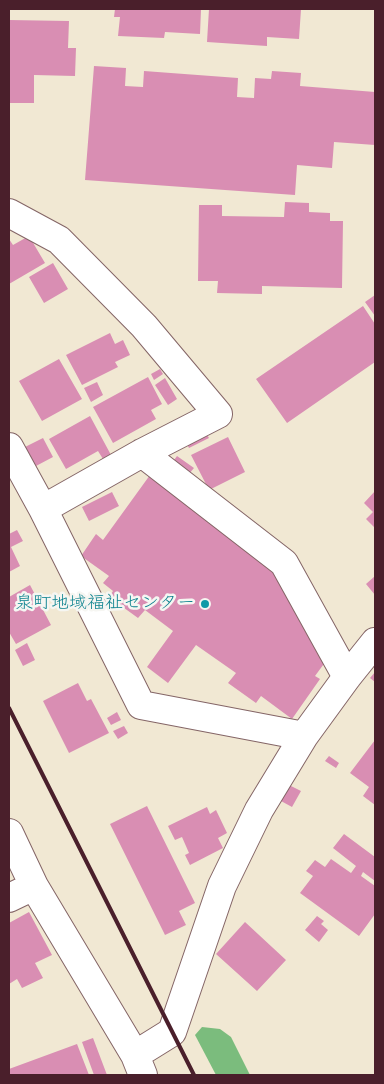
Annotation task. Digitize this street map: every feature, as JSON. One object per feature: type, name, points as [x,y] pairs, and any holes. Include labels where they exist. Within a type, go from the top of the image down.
[{"type":"street","points":[[9,213],[59,240],[144,326],[218,414],[142,453],[43,509]]},
{"type":"street","points":[[9,447],[43,509],[141,705],[304,736]]},
{"type":"street","points":[[142,453],[284,563],[347,677]]},
{"type":"street","points":[[9,833],[34,886],[139,1065],[172,1032],[222,886],[259,810],[304,736],[375,642]]},
{"type":"street","points":[[9,898],[34,886]]},
{"type":"green space","points":[[202,1027],[220,1029],[231,1037],[250,1075],[216,1075],[195,1035]]},
{"type":"building","points":[[115,9],[201,9],[200,34],[165,32],[164,38],[118,36],[120,17],[114,17]]},
{"type":"building","points":[[209,9],[301,9],[299,39],[267,37],[267,46],[207,42]]},
{"type":"building","points":[[9,20],[69,21],[68,48],[76,48],[75,76],[34,75],[34,103],[9,103]]},
{"type":"building","points":[[94,66],[126,68],[125,86],[143,87],[144,71],[238,78],[237,97],[254,98],[255,78],[271,79],[272,71],[301,73],[300,86],[375,92],[375,145],[334,142],[332,168],[297,165],[295,195],[85,180]]},
{"type":"building","points":[[285,202],[309,203],[309,212],[330,213],[330,221],[343,221],[342,288],[262,286],[262,294],[217,293],[218,281],[198,281],[199,205],[222,205],[222,216],[284,217]]},
{"type":"building","points":[[29,236],[45,263],[9,284],[9,239],[13,245]]},
{"type":"building","points":[[53,263],[68,289],[44,303],[29,277]]},
{"type":"building","points":[[375,295],[375,316],[365,302]]},
{"type":"building","points":[[363,306],[375,324],[375,362],[287,423],[256,379]]},
{"type":"building","points":[[110,333],[115,344],[123,340],[130,355],[115,362],[118,367],[82,385],[66,355]]},
{"type":"building","points":[[59,359],[82,399],[42,421],[19,381]]},
{"type":"building","points":[[160,369],[163,374],[154,380],[151,374]]},
{"type":"building","points":[[148,377],[162,404],[151,410],[156,419],[113,443],[93,407]]},
{"type":"building","points":[[165,378],[177,399],[168,405],[155,385]]},
{"type":"building","points":[[97,382],[103,395],[91,402],[84,388]]},
{"type":"building","points":[[90,416],[111,455],[103,459],[98,451],[66,469],[49,439]]},
{"type":"building","points":[[204,430],[209,438],[189,448],[184,439]]},
{"type":"building","points":[[228,437],[245,472],[209,490],[191,455]]},
{"type":"building","points":[[43,438],[53,457],[36,466],[25,447]]},
{"type":"building","points":[[177,456],[194,468],[188,475],[172,463]]},
{"type":"building","name":"泉町地域福祉センター","points":[[150,475],[268,561],[326,661],[315,676],[320,679],[292,719],[261,696],[256,703],[228,683],[236,673],[196,645],[168,683],[147,667],[173,631],[145,610],[138,618],[109,597],[113,591],[103,583],[109,576],[81,556],[96,534],[103,540]]},
{"type":"building","points":[[375,491],[375,528],[366,519],[373,512],[364,503]]},
{"type":"building","points":[[112,492],[119,506],[89,521],[82,507]]},
{"type":"building","points":[[17,530],[23,541],[11,547],[20,566],[9,572],[9,534]]},
{"type":"building","points":[[375,576],[375,595],[366,584]]},
{"type":"building","points":[[30,585],[51,625],[16,644],[9,632],[9,597]]},
{"type":"building","points":[[27,643],[35,660],[23,666],[15,650]]},
{"type":"building","points":[[375,672],[375,682],[370,678]]},
{"type":"building","points":[[78,683],[87,701],[91,699],[109,733],[69,753],[43,701]]},
{"type":"building","points":[[117,712],[121,720],[111,725],[107,718]]},
{"type":"building","points":[[124,726],[128,733],[118,739],[113,731]]},
{"type":"building","points":[[375,740],[375,805],[363,796],[369,787],[350,773]]},
{"type":"building","points":[[329,756],[339,763],[336,768],[325,761]]},
{"type":"building","points":[[289,785],[301,791],[292,807],[281,801]]},
{"type":"building","points":[[147,806],[195,903],[179,911],[186,925],[165,935],[110,824]]},
{"type":"building","points":[[207,807],[210,814],[216,810],[227,833],[218,838],[223,848],[190,865],[185,855],[189,853],[182,837],[175,840],[168,826]]},
{"type":"building","points":[[344,834],[375,857],[375,881],[363,872],[361,876],[375,886],[375,914],[359,936],[300,893],[313,876],[306,871],[315,860],[325,867],[331,859],[351,873],[356,866],[333,848]]},
{"type":"building","points":[[29,912],[52,955],[35,963],[43,978],[22,988],[17,979],[9,984],[9,923]]},
{"type":"building","points":[[317,916],[324,921],[321,924],[328,930],[319,942],[305,930]]},
{"type":"building","points":[[245,922],[286,960],[257,991],[216,954]]},
{"type":"building","points":[[93,1038],[107,1075],[94,1075],[82,1042]]},
{"type":"building","points":[[77,1044],[89,1075],[9,1075],[9,1069]]},
{"type":"railway","points":[[9,708],[194,1075]]},
{"type":"place","name":"泉町地域福祉センター","points":[[205,604]]}]
